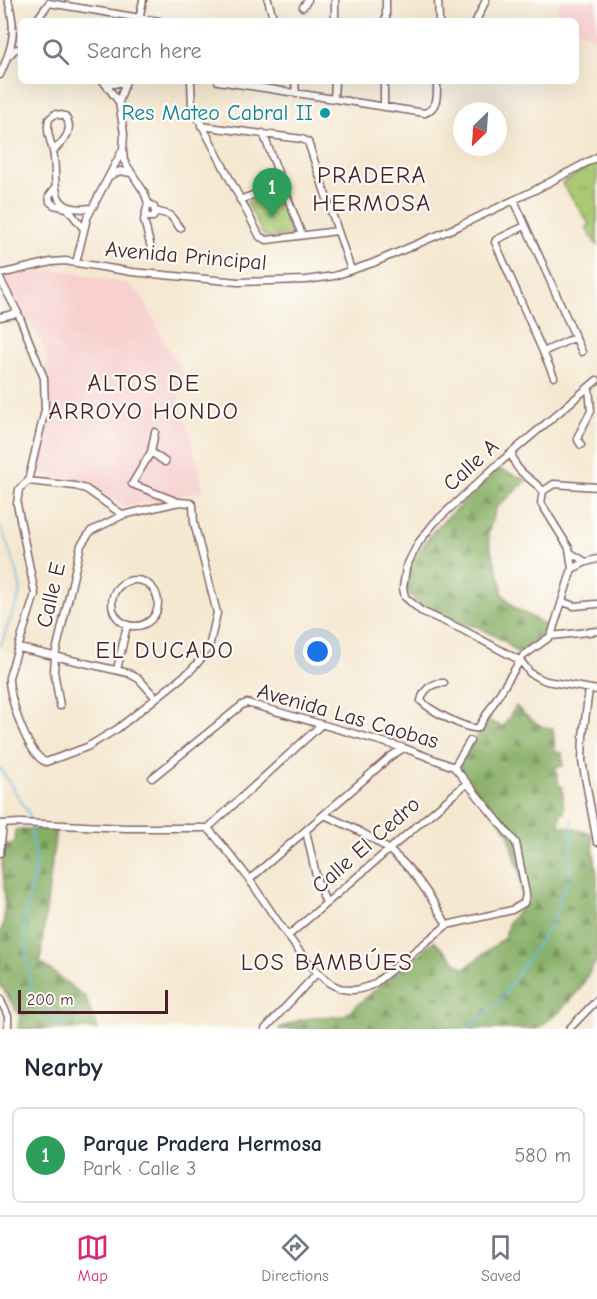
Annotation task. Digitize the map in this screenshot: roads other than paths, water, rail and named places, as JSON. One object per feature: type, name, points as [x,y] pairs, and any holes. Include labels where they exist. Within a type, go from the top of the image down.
[{"type":"street","points":[[0,75],[13,43],[13,17],[8,0]]},
{"type":"street","points":[[139,18],[143,0]]},
{"type":"street","points":[[268,0],[273,18]]},
{"type":"street","points":[[303,7],[308,0]]},
{"type":"street","points":[[386,0],[386,18]]},
{"type":"street","points":[[438,0],[439,18]]},
{"type":"street","points":[[477,18],[486,0]]},
{"type":"street","points":[[334,1],[335,18]]},
{"type":"street","points":[[38,18],[48,2],[129,18]]},
{"type":"street","points":[[13,17],[18,22]]},
{"type":"street","points":[[6,61],[14,50],[18,49]]},
{"type":"street","points":[[106,84],[119,102]]},
{"type":"street","points":[[125,84],[119,102],[124,134],[124,161],[148,202],[154,207],[153,217],[145,217]]},
{"type":"street","points":[[190,84],[192,105],[201,126],[260,237],[263,239],[337,231]]},
{"type":"street","points":[[236,84],[425,113],[435,106],[437,84]]},
{"type":"street","points":[[295,84],[296,94]]},
{"type":"street","points":[[334,84],[334,99]]},
{"type":"street","points":[[384,84],[384,107]]},
{"type":"street","points":[[53,151],[63,142],[70,129],[65,116],[55,114],[49,119],[47,127],[48,139],[53,151],[55,188],[49,196],[50,202],[78,210],[91,208]]},
{"type":"street","points":[[201,126],[263,133],[308,142],[351,270]]},
{"type":"street","points":[[263,133],[302,235]]},
{"type":"street","points":[[48,139],[63,142]]},
{"type":"street","points":[[76,263],[83,228],[91,208],[123,149]]},
{"type":"street","name":"Avenida Principal","points":[[0,274],[51,262],[238,282],[306,280],[334,276],[396,254],[514,200],[597,157]]},
{"type":"street","points":[[110,176],[120,171],[131,173]]},
{"type":"street","points":[[240,200],[281,184]]},
{"type":"street","points":[[514,200],[582,352]]},
{"type":"street","points":[[148,202],[145,217],[151,248]]},
{"type":"street","points":[[67,208],[83,228]]},
{"type":"street","points":[[155,211],[170,215],[180,228]]},
{"type":"street","points":[[525,226],[495,241],[554,377]]},
{"type":"street","points":[[0,279],[18,313],[38,362],[44,378],[46,394],[45,410],[28,481],[19,489],[17,504],[35,594],[9,677],[16,717],[43,762],[49,762],[87,747],[117,729],[190,671],[202,658],[210,643],[217,613],[194,523],[193,506],[191,503],[179,502],[132,484],[151,452],[155,432]]},
{"type":"street","points":[[0,317],[18,313]]},
{"type":"street","points":[[543,352],[576,337]]},
{"type":"street","name":"Calle A","points":[[521,662],[421,610],[405,597],[403,588],[406,568],[419,542],[434,523],[512,452],[597,380]]},
{"type":"street","points":[[581,444],[578,436],[592,409],[589,387]]},
{"type":"street","points":[[151,452],[165,462]]},
{"type":"street","points":[[512,452],[512,462],[543,491]]},
{"type":"street","points":[[28,481],[86,489],[123,515]]},
{"type":"street","points":[[551,636],[572,569],[571,553],[541,503],[543,491],[554,484],[597,487]]},
{"type":"street","name":"Calle E","points":[[60,706],[54,671],[55,656],[81,544],[97,527],[123,515],[179,502]]},
{"type":"street","points":[[571,553],[586,562]]},
{"type":"street","points":[[572,569],[597,559]]},
{"type":"street","points":[[133,580],[140,581],[152,587],[156,593],[158,600],[156,613],[141,626],[127,625],[116,617],[112,604],[113,597],[120,586],[133,580]]},
{"type":"street","points":[[563,602],[574,606],[597,604]]},
{"type":"street","points":[[117,670],[127,625]]},
{"type":"street","points":[[444,683],[438,682],[427,688],[421,701],[469,728],[478,728],[528,652],[551,636],[597,631]]},
{"type":"street","points":[[19,648],[117,670],[139,679],[156,698]]},
{"type":"street","points":[[521,662],[530,673],[546,681],[597,690]]},
{"type":"street","points":[[589,689],[582,736],[582,761],[597,840]]},
{"type":"street","name":"Avenida Las Caobas","points":[[152,778],[247,703],[404,748],[454,767],[516,843],[526,894],[525,901],[513,910],[447,925],[374,984],[360,991],[346,990],[333,986],[317,973],[250,879],[208,828]]},
{"type":"street","points":[[0,853],[2,824],[208,828],[321,725]]},
{"type":"street","points":[[454,767],[470,741]]},
{"type":"street","points":[[388,744],[391,756]]},
{"type":"street","points":[[250,879],[391,756],[404,748]]},
{"type":"street","name":"Calle El Cedro","points":[[289,935],[467,783]]},
{"type":"street","points":[[588,790],[597,790]]},
{"type":"street","points":[[324,815],[375,839],[390,850],[417,877],[447,925]]},
{"type":"street","points":[[306,831],[317,880],[326,903]]},
{"type":"street","points":[[265,1029],[317,973]]},
{"type":"street","points":[[0,999],[8,1016],[8,1029]]},
{"type":"street","points":[[569,1029],[597,1000]]},
{"type":"waterway","points":[[0,525],[17,571],[21,592],[0,646]]},
{"type":"waterway","points":[[0,768],[29,814],[30,822]]},
{"type":"waterway","points":[[466,1029],[498,1004],[551,924],[569,877],[572,818]]},
{"type":"waterway","points":[[31,826],[36,863],[23,927],[32,996],[66,1029]]},
{"type":"place","name":"Res Mateo Cabral II","points":[[325,113]]},
{"type":"place","name":"Parque Pradera Hermosa","points":[[272,218]]},
{"type":"district","name":"PRADERA HERMOSA","points":[[372,189]]},
{"type":"district","name":"ALTOS DE ARROYO HONDO","points":[[144,397]]},
{"type":"district","name":"EL DUCADO","points":[[165,650]]},
{"type":"district","name":"LOS BAMBÚES","points":[[327,962]]}]
